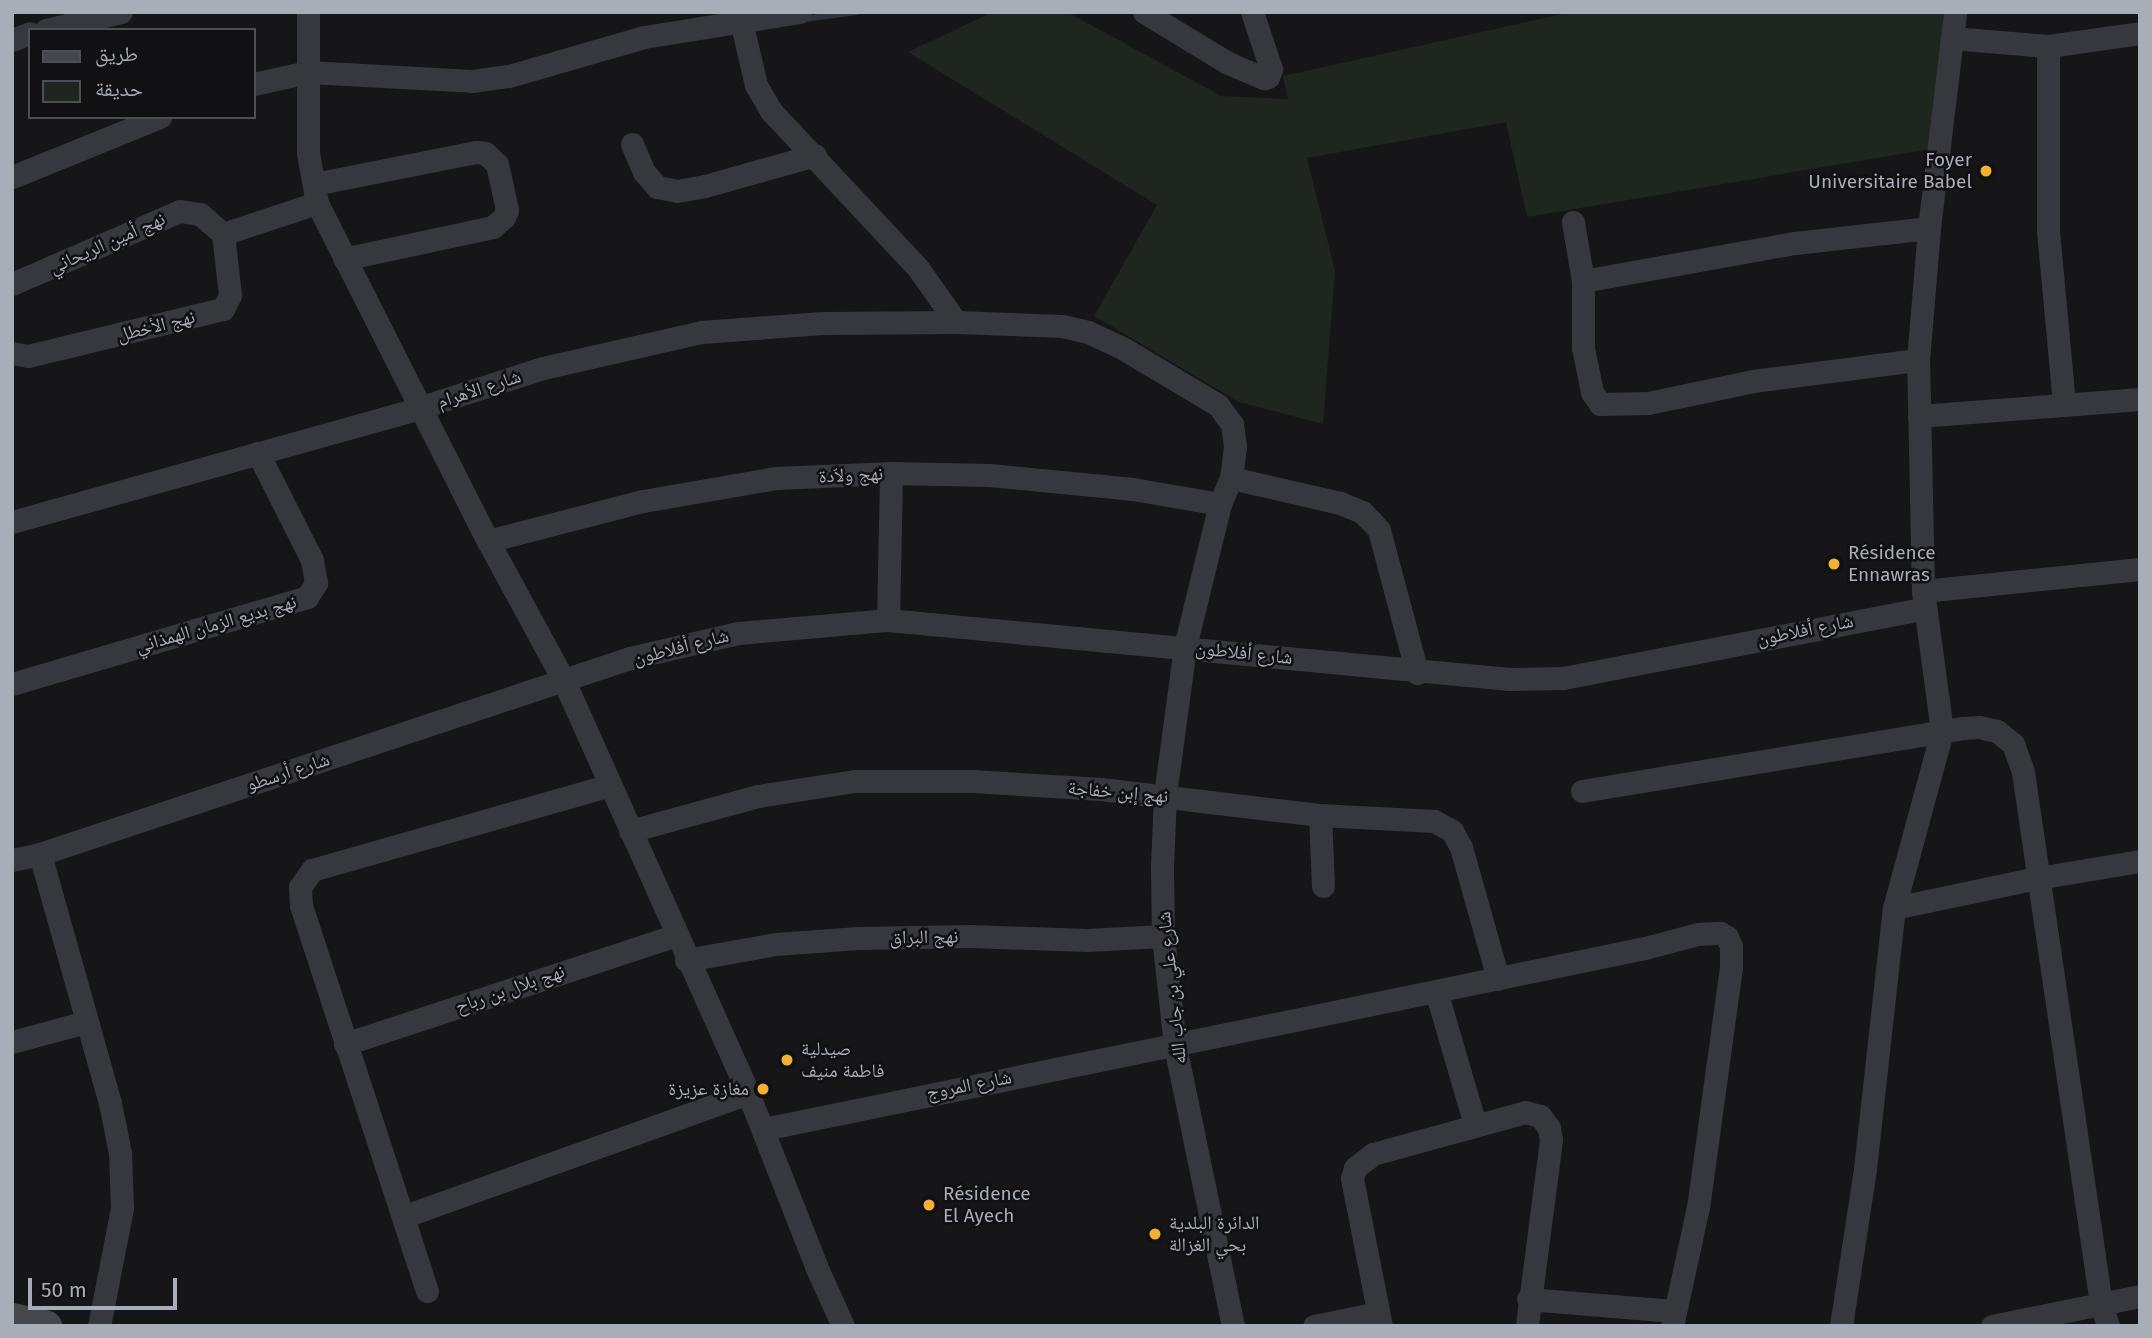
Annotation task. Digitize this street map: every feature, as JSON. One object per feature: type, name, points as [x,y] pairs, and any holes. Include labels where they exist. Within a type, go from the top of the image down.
[{"type":"street","points":[[54,28],[121,12]]},
{"type":"street","points":[[308,12],[309,153],[315,194],[419,408],[564,681],[686,960],[764,1129],[816,1266],[844,1326]]},
{"type":"street","points":[[256,84],[308,72],[472,81],[548,66],[644,37],[740,16],[800,12]]},
{"type":"street","points":[[1144,12],[1228,63],[1264,78],[1271,69],[1252,12]]},
{"type":"street","points":[[1841,1326],[1865,1169],[1895,908],[1942,731],[1924,600],[1918,360],[1929,228],[1955,12]]},
{"type":"street","points":[[740,16],[756,85],[779,120],[815,155],[918,268],[956,322]]},
{"type":"street","points":[[1952,38],[2048,46],[2140,33]]},
{"type":"street","points":[[2048,46],[2048,231],[2064,405]]},
{"type":"street","points":[[12,177],[155,119]]},
{"type":"street","points":[[632,144],[644,172],[657,187],[677,191],[705,186],[815,155]]},
{"type":"street","points":[[223,234],[315,194],[476,152],[485,153],[497,164],[506,210],[504,217],[493,227],[344,258]]},
{"type":"street","name":"نهج أمين الريحاني","points":[[12,284],[180,211],[200,215],[223,234]]},
{"type":"street","points":[[1573,222],[1583,281],[1583,348],[1592,392],[1600,404],[1648,403],[1753,381],[1918,360]]},
{"type":"street","points":[[1583,281],[1795,243],[1929,228]]},
{"type":"street","name":"نهج الأخطل","points":[[12,352],[28,356],[223,309],[230,295],[223,234]]},
{"type":"street","name":"شارع الأهرام","points":[[12,522],[419,408],[543,368],[702,331],[823,323],[956,322],[1062,326],[1088,332],[1175,376],[1218,405],[1227,415],[1235,446],[1231,478]]},
{"type":"street","points":[[1919,416],[2140,399]]},
{"type":"street","name":"نهج بديع الزمان الهمذاني","points":[[12,684],[307,597],[316,583],[312,560],[258,453]]},
{"type":"street","points":[[888,620],[891,473]]},
{"type":"street","name":"نهج ولاّدة","points":[[488,541],[670,496],[776,478],[891,473],[990,475],[1133,489],[1220,504]]},
{"type":"street","points":[[1231,478],[1340,503],[1362,512],[1371,521],[1379,530],[1418,673]]},
{"type":"street","name":"شارع علي بن جاب الله","points":[[1231,478],[1220,504],[1185,647],[1165,795],[1161,868],[1163,936],[1175,1046],[1233,1326]]},
{"type":"street","name":"شارع أفلاطون","points":[[564,681],[630,658],[738,633],[888,620],[1185,647],[1418,673],[1509,680],[1563,678],[1924,600],[2140,569]]},
{"type":"street","name":"شارع أرسطو","points":[[12,860],[40,854],[564,681]]},
{"type":"street","points":[[1581,791],[1942,731],[1979,727],[1997,731],[2013,744],[2023,772],[2104,1315]]},
{"type":"street","name":"نهج إبن خفاجة","points":[[630,831],[758,796],[855,780],[973,781],[1165,795],[1320,815],[1434,821],[1452,831],[1461,847],[1498,979]]},
{"type":"street","points":[[427,1291],[405,1216],[345,1044],[302,906],[300,887],[313,870],[610,785]]},
{"type":"street","points":[[1320,815],[1323,886]]},
{"type":"street","points":[[40,854],[110,1103],[120,1153],[122,1208],[99,1326]]},
{"type":"street","points":[[1895,908],[2038,878],[2140,861]]},
{"type":"street","name":"شارع المروج","points":[[764,1129],[1498,979],[1712,932],[1727,937],[1731,946],[1731,967],[1698,1207],[1673,1318]]},
{"type":"street","name":"نهج بلال بن رباح","points":[[345,1044],[676,934]]},
{"type":"street","name":"نهج البراق","points":[[686,960],[776,944],[858,938],[970,936],[1087,940],[1163,936]]},
{"type":"street","points":[[1436,991],[1475,1124]]},
{"type":"street","points":[[12,1042],[86,1022]]},
{"type":"street","points":[[405,1216],[748,1093]]},
{"type":"street","points":[[1314,1326],[1380,1319],[1352,1178],[1355,1168],[1373,1154],[1525,1112],[1540,1116],[1549,1128],[1551,1140],[1528,1299],[1527,1326]]},
{"type":"street","points":[[1992,1326],[2104,1315],[2140,1296]]},
{"type":"street","points":[[1528,1299],[1673,1318]]},
{"type":"street","points":[[12,1319],[46,1326]]},
{"type":"green space","points":[[993,12],[1067,12],[1221,96],[1288,99],[1283,76],[1571,12],[1949,12],[1931,149],[1527,217],[1506,122],[1307,158],[1335,271],[1323,424],[1239,402],[1094,316],[1157,205],[908,52]]},
{"type":"waterway","points":[[804,19],[857,12]]},
{"type":"place","name":"Foyer Universitaire Babel","points":[[1986,171]]},
{"type":"place","name":"Résidence Ennawras","points":[[1834,564]]},
{"type":"place","name":"صيدلية فاطمة منيف","points":[[787,1060]]},
{"type":"place","name":"مغازة عزيزة","points":[[763,1089]]},
{"type":"place","name":"Résidence El Ayech","points":[[929,1205]]},
{"type":"place","name":"الدائرة البلدية بحي الغزالة","points":[[1155,1234]]}]
